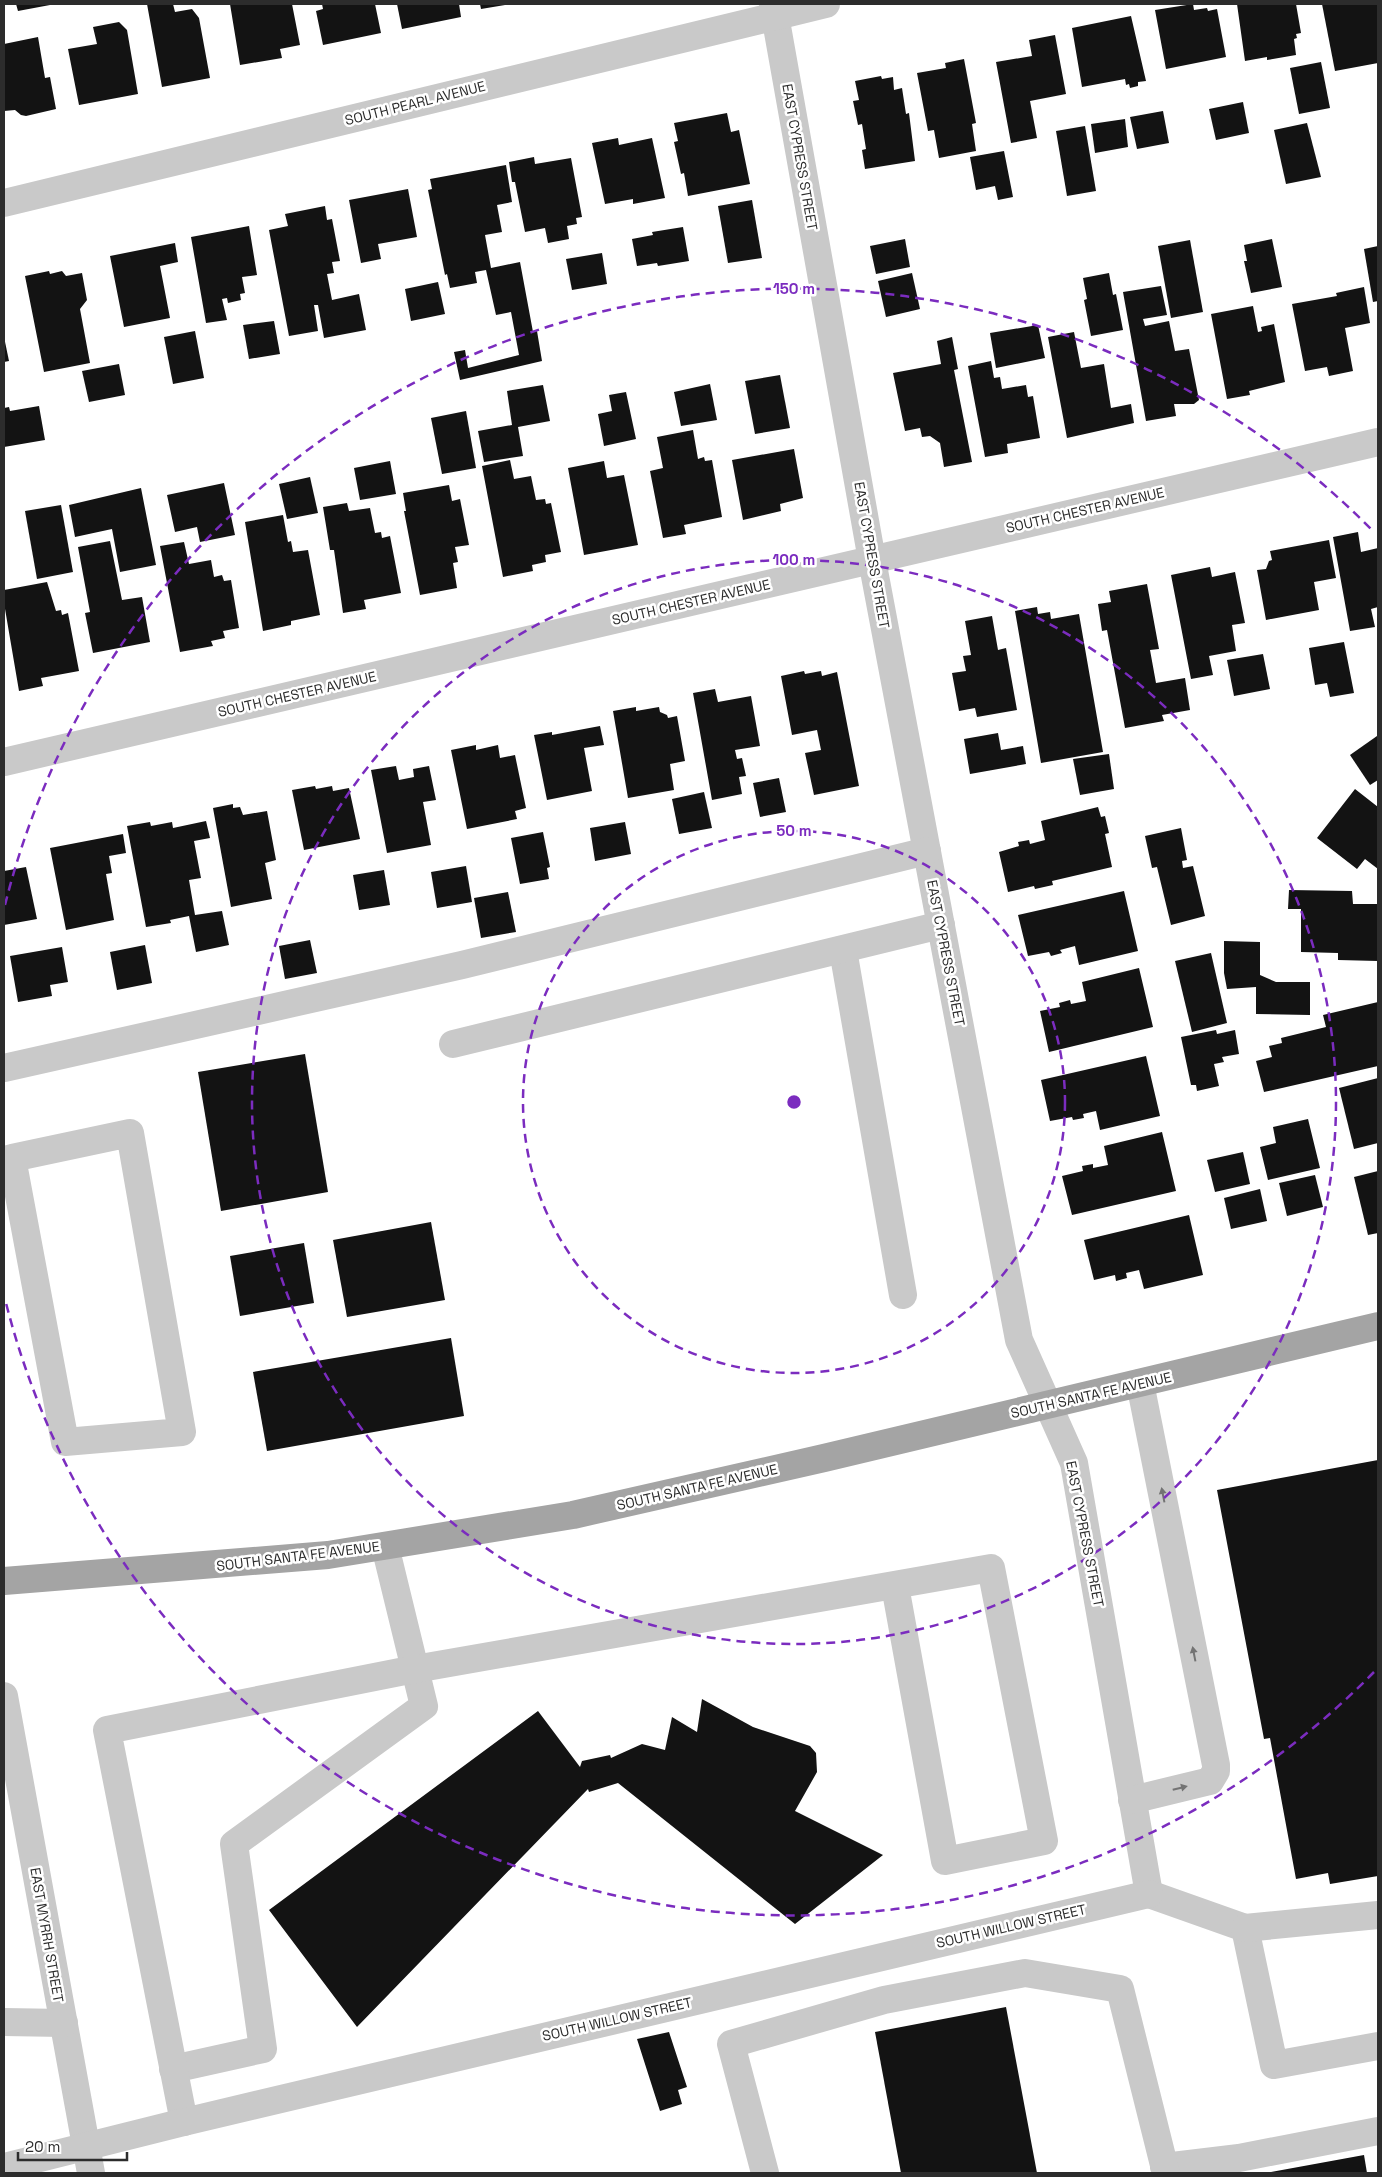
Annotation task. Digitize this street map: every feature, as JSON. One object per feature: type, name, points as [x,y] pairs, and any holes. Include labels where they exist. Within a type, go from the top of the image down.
[{"type":"main road","name":"SOUTH SANTA FE AVENUE","points":[[4,1580],[310,1557],[573,1515],[1378,1326]]},
{"type":"street","name":"SOUTH PEARL AVENUE","points":[[4,203],[774,10],[826,4]]},
{"type":"street","name":"EAST CYPRESS STREET","points":[[774,10],[872,560],[1019,1340],[1074,1463],[1149,1894]]},
{"type":"street","name":"SOUTH CHESTER AVENUE","points":[[4,762],[1378,442]]},
{"type":"street","points":[[4,1068],[462,965],[927,851]]},
{"type":"street","points":[[453,1044],[941,925]]},
{"type":"street","points":[[842,950],[904,1295]]},
{"type":"street","points":[[130,1133],[182,1432],[65,1442],[8,1159],[130,1133]]},
{"type":"street","points":[[1132,1800],[1210,1781],[1216,1771],[1140,1383]]},
{"type":"street","points":[[173,2069],[263,2049],[234,1844],[424,1706],[385,1546]]},
{"type":"street","points":[[184,2122],[106,1730],[415,1669],[991,1568],[1044,1841],[945,1861],[895,1586]]},
{"type":"street","name":"EAST MYRRH STREET","points":[[4,1696],[91,2173]]},
{"type":"street","points":[[1149,1894],[1244,1928],[1378,1915]]},
{"type":"street","name":"SOUTH WILLOW STREET","points":[[4,2167],[184,2122],[1149,1894]]},
{"type":"street","points":[[1244,1928],[1274,2065],[1378,2046]]},
{"type":"street","points":[[765,2173],[731,2044],[884,2000],[1026,1973],[1120,1989],[1165,2170],[1239,2158],[1378,2131]]},
{"type":"street","points":[[4,2022],[64,2023]]},
{"type":"building","points":[[16,4],[50,4],[50,5],[18,11]]},
{"type":"building","points":[[147,4],[173,4],[175,12],[192,9],[199,18],[210,78],[162,87]]},
{"type":"building","points":[[230,4],[292,4],[300,45],[280,49],[282,58],[240,65]]},
{"type":"building","points":[[322,4],[375,4],[381,33],[323,45],[316,11],[323,9]]},
{"type":"building","points":[[397,4],[459,4],[461,17],[402,29]]},
{"type":"building","points":[[480,4],[504,4],[505,5],[481,9]]},
{"type":"building","points":[[1193,4],[1194,10],[1207,8],[1208,11],[1217,9],[1226,57],[1166,69],[1155,10]]},
{"type":"building","points":[[1237,4],[1296,4],[1301,33],[1296,34],[1297,38],[1294,39],[1296,55],[1267,60],[1267,57],[1245,61]]},
{"type":"building","points":[[1322,4],[1378,4],[1378,63],[1335,71]]},
{"type":"building","points":[[1131,16],[1146,81],[1138,82],[1138,86],[1130,88],[1129,84],[1126,85],[1125,79],[1082,87],[1072,28]]},
{"type":"building","points":[[119,22],[127,30],[138,94],[79,105],[68,49],[97,44],[93,27]]},
{"type":"building","points":[[1055,35],[1066,94],[1030,101],[1037,138],[1011,143],[996,62],[1032,56],[1029,40]]},
{"type":"building","points":[[38,37],[45,78],[50,77],[56,109],[26,116],[21,115],[15,110],[4,111],[4,44]]},
{"type":"building","points":[[964,59],[976,123],[972,124],[976,151],[939,158],[934,130],[928,131],[917,73],[946,68],[945,63]]},
{"type":"building","points":[[1321,62],[1330,108],[1299,114],[1290,68]]},
{"type":"building","points":[[881,76],[882,79],[893,77],[894,90],[902,88],[906,114],[909,113],[915,161],[865,169],[862,150],[866,149],[862,124],[858,125],[853,101],[859,100],[855,81]]},
{"type":"building","points":[[1243,102],[1249,133],[1216,140],[1209,109]]},
{"type":"building","points":[[1163,111],[1169,143],[1137,149],[1130,117]]},
{"type":"building","points":[[727,113],[731,132],[739,130],[750,184],[688,196],[684,173],[681,174],[674,142],[678,141],[674,123]]},
{"type":"building","points":[[1125,119],[1128,147],[1095,153],[1091,124]]},
{"type":"building","points":[[1307,123],[1321,177],[1286,184],[1274,130]]},
{"type":"building","points":[[1085,126],[1096,191],[1067,196],[1056,131]]},
{"type":"building","points":[[618,138],[619,145],[652,138],[665,198],[633,204],[633,199],[605,204],[592,143]]},
{"type":"building","points":[[1004,151],[1013,197],[998,200],[995,186],[976,190],[970,157]]},
{"type":"building","points":[[534,157],[535,164],[571,158],[582,217],[576,218],[577,224],[567,226],[569,239],[548,243],[545,228],[525,232],[515,182],[512,182],[509,162]]},
{"type":"building","points":[[506,165],[512,202],[497,205],[502,232],[485,235],[491,268],[520,262],[533,332],[537,331],[542,361],[460,380],[454,352],[465,350],[468,368],[519,355],[511,312],[496,315],[486,270],[475,272],[477,283],[450,288],[447,274],[445,275],[428,190],[432,189],[430,179]]},
{"type":"building","points":[[408,189],[417,237],[378,244],[381,259],[361,263],[349,200]]},
{"type":"building","points":[[752,200],[762,258],[728,263],[718,206]]},
{"type":"building","points":[[325,206],[327,220],[332,219],[340,261],[332,262],[334,273],[327,274],[332,300],[359,294],[366,330],[324,338],[318,305],[314,305],[318,331],[289,336],[269,230],[288,226],[285,214]]},
{"type":"building","points":[[249,226],[257,275],[242,277],[245,293],[240,294],[241,300],[228,303],[227,298],[222,299],[227,320],[206,323],[191,237]]},
{"type":"building","points":[[683,227],[689,261],[658,266],[657,263],[637,266],[632,239],[653,235],[652,232]]},
{"type":"building","points":[[905,239],[910,267],[876,274],[870,246]]},
{"type":"building","points":[[1272,239],[1282,287],[1251,293],[1244,261],[1247,261],[1244,245]]},
{"type":"building","points":[[1190,240],[1203,312],[1171,318],[1158,246]]},
{"type":"building","points":[[175,243],[178,262],[160,266],[170,318],[124,327],[110,256]]},
{"type":"building","points":[[1378,246],[1378,301],[1373,302],[1364,249]]},
{"type":"building","points":[[602,253],[607,284],[572,290],[566,259]]},
{"type":"building","points":[[49,271],[50,274],[62,271],[66,276],[82,273],[87,300],[80,309],[90,363],[44,372],[25,276]]},
{"type":"building","points":[[912,273],[920,309],[886,317],[878,281]]},
{"type":"building","points":[[1109,273],[1113,295],[1116,294],[1123,330],[1091,336],[1084,300],[1087,299],[1083,278]]},
{"type":"building","points":[[438,282],[445,314],[411,321],[405,289]]},
{"type":"building","points":[[1161,286],[1167,315],[1143,319],[1145,326],[1169,321],[1175,351],[1189,349],[1199,400],[1194,404],[1174,404],[1176,416],[1146,421],[1123,292]]},
{"type":"building","points":[[1364,287],[1370,323],[1345,328],[1353,371],[1329,376],[1327,367],[1305,371],[1292,304],[1337,296],[1336,293]]},
{"type":"building","points":[[1253,306],[1258,332],[1262,331],[1261,327],[1274,324],[1285,382],[1249,391],[1250,395],[1227,399],[1211,314]]},
{"type":"building","points":[[274,321],[280,354],[249,359],[243,325]]},
{"type":"building","points":[[1038,325],[1045,358],[996,368],[990,333]]},
{"type":"building","points":[[195,331],[204,378],[173,384],[164,337]]},
{"type":"building","points":[[1074,332],[1081,368],[1104,364],[1111,408],[1131,404],[1134,423],[1067,438],[1048,337]]},
{"type":"building","points":[[4,337],[9,361],[4,362]]},
{"type":"building","points":[[952,337],[958,369],[954,370],[972,462],[944,467],[940,443],[930,436],[922,437],[920,428],[905,431],[893,373],[941,364],[937,341]]},
{"type":"building","points":[[991,361],[994,378],[1000,377],[1002,389],[1026,385],[1028,397],[1033,396],[1040,438],[1007,444],[1008,453],[985,457],[968,366]]},
{"type":"building","points":[[119,364],[125,395],[89,402],[82,371]]},
{"type":"building","points":[[780,375],[790,428],[755,434],[745,381]]},
{"type":"building","points":[[710,384],[717,420],[681,426],[674,392]]},
{"type":"building","points":[[543,385],[550,421],[518,427],[523,456],[484,462],[478,431],[512,425],[507,391]]},
{"type":"building","points":[[626,392],[636,439],[604,446],[598,414],[612,411],[609,395]]},
{"type":"building","points":[[39,406],[45,440],[4,447],[4,408],[9,407],[10,411]]},
{"type":"building","points":[[466,411],[476,468],[442,474],[431,418]]},
{"type":"building","points":[[693,430],[698,459],[704,457],[705,461],[712,460],[722,517],[684,525],[686,534],[663,538],[650,471],[663,468],[657,437]]},
{"type":"building","points":[[794,449],[803,498],[780,504],[781,511],[743,520],[732,460]]},
{"type":"building","points":[[510,460],[514,479],[531,476],[536,500],[545,499],[546,504],[551,503],[561,552],[545,555],[546,562],[532,565],[533,571],[503,577],[482,466]]},
{"type":"building","points":[[390,461],[396,494],[360,500],[354,468]]},
{"type":"building","points":[[604,461],[607,478],[624,475],[638,545],[584,555],[568,468]]},
{"type":"building","points":[[310,477],[318,513],[287,519],[279,484]]},
{"type":"building","points":[[224,483],[235,535],[200,542],[197,527],[175,532],[167,495]]},
{"type":"building","points":[[449,485],[452,501],[460,499],[469,545],[455,547],[458,562],[453,563],[457,588],[420,595],[404,511],[406,511],[403,493]]},
{"type":"building","points":[[141,488],[156,565],[120,572],[112,529],[75,537],[69,505]]},
{"type":"building","points":[[347,503],[349,511],[370,508],[375,533],[381,532],[382,538],[390,536],[401,593],[364,600],[366,609],[343,613],[334,550],[330,550],[323,507]]},
{"type":"building","points":[[61,505],[73,572],[37,579],[25,511]]},
{"type":"building","points":[[283,515],[288,542],[291,541],[293,552],[308,550],[320,615],[291,621],[291,625],[263,631],[245,522]]},
{"type":"building","points":[[1358,532],[1361,552],[1378,548],[1378,607],[1371,609],[1375,627],[1350,631],[1333,537]]},
{"type":"building","points":[[1329,540],[1336,578],[1314,582],[1319,610],[1266,620],[1257,570],[1266,569],[1269,561],[1272,560],[1270,551]]},
{"type":"building","points":[[110,541],[122,600],[142,597],[150,642],[93,653],[85,613],[90,612],[78,547]]},
{"type":"building","points":[[184,542],[189,564],[211,560],[214,577],[222,575],[224,581],[231,580],[239,628],[223,631],[225,638],[211,641],[213,646],[180,652],[160,546]]},
{"type":"building","points":[[1210,567],[1212,577],[1235,572],[1245,623],[1232,625],[1236,651],[1209,656],[1213,675],[1191,679],[1171,575]]},
{"type":"building","points":[[47,582],[56,611],[61,610],[62,615],[68,613],[79,671],[41,678],[43,686],[19,691],[4,603],[4,590]]},
{"type":"building","points":[[1147,584],[1159,649],[1150,650],[1156,683],[1185,678],[1190,710],[1162,715],[1164,721],[1125,728],[1107,630],[1102,631],[1098,604],[1111,602],[1109,591]]},
{"type":"building","points":[[1037,607],[1038,614],[1050,612],[1051,619],[1079,614],[1103,752],[1041,763],[1015,611]]},
{"type":"building","points":[[992,616],[998,650],[1006,648],[1017,710],[977,717],[975,708],[959,711],[952,673],[966,671],[963,656],[971,655],[965,621]]},
{"type":"building","points":[[1344,642],[1354,693],[1330,697],[1327,683],[1315,685],[1309,648]]},
{"type":"building","points":[[1263,654],[1270,689],[1234,696],[1227,660]]},
{"type":"building","points":[[804,671],[805,674],[821,671],[822,676],[837,672],[859,786],[814,795],[805,753],[821,750],[817,730],[792,735],[781,676]]},
{"type":"building","points":[[715,689],[718,702],[751,696],[760,746],[735,750],[737,759],[742,758],[746,776],[739,777],[742,794],[712,800],[693,693]]},
{"type":"building","points":[[636,707],[636,711],[659,707],[660,712],[667,715],[668,718],[677,716],[685,761],[670,764],[674,790],[628,798],[613,711]]},
{"type":"building","points":[[600,726],[604,745],[584,748],[592,791],[547,800],[534,735],[552,732],[552,735]]},
{"type":"building","points":[[998,733],[1001,750],[1023,746],[1026,764],[970,774],[964,739]]},
{"type":"building","points":[[1377,736],[1378,780],[1370,785],[1350,755]]},
{"type":"building","points":[[476,745],[476,750],[498,745],[500,758],[515,755],[526,808],[515,811],[517,819],[467,829],[451,750]]},
{"type":"building","points":[[1109,754],[1114,789],[1080,795],[1073,759]]},
{"type":"building","points":[[396,766],[399,780],[414,777],[413,769],[429,766],[436,800],[423,802],[431,845],[387,853],[371,770]]},
{"type":"building","points":[[779,778],[786,812],[760,817],[753,783]]},
{"type":"building","points":[[315,786],[316,789],[332,786],[333,791],[349,788],[360,839],[304,850],[292,790]]},
{"type":"building","points":[[1355,789],[1378,807],[1378,869],[1365,859],[1357,869],[1317,838]]},
{"type":"building","points":[[704,792],[712,828],[679,834],[672,799]]},
{"type":"building","points":[[233,804],[233,808],[240,807],[243,815],[267,811],[276,860],[265,863],[272,899],[231,907],[213,808]]},
{"type":"building","points":[[1098,807],[1101,817],[1105,816],[1109,833],[1105,834],[1112,867],[1052,881],[1053,885],[1035,889],[1034,886],[1008,892],[999,852],[1019,846],[1018,842],[1029,840],[1030,844],[1045,840],[1041,821]]},
{"type":"building","points":[[206,821],[210,838],[194,841],[201,878],[189,880],[195,915],[222,911],[229,945],[196,952],[189,916],[170,920],[171,923],[146,927],[127,826],[150,822],[151,826],[172,822],[173,828]]},
{"type":"building","points":[[625,822],[631,854],[595,861],[590,828]]},
{"type":"building","points":[[1181,828],[1187,860],[1182,861],[1183,868],[1193,866],[1205,916],[1171,925],[1157,867],[1152,868],[1145,836]]},
{"type":"building","points":[[543,832],[550,867],[547,868],[549,879],[520,884],[511,838]]},
{"type":"building","points":[[123,834],[126,853],[109,856],[112,873],[106,874],[114,920],[66,930],[50,848]]},
{"type":"building","points":[[466,866],[472,902],[437,908],[431,872]]},
{"type":"building","points":[[26,867],[37,919],[4,925],[4,871]]},
{"type":"building","points":[[384,870],[390,905],[359,910],[353,875]]},
{"type":"building","points":[[1289,890],[1352,891],[1353,904],[1378,904],[1378,961],[1338,960],[1338,953],[1301,952],[1301,909],[1288,909]]},
{"type":"building","points":[[1124,891],[1138,951],[1079,965],[1075,946],[1060,950],[1062,953],[1051,956],[1049,952],[1028,956],[1018,915]]},
{"type":"building","points":[[508,892],[516,932],[481,938],[474,898]]},
{"type":"building","points":[[310,940],[317,973],[285,979],[279,946]]},
{"type":"building","points":[[1224,941],[1260,942],[1260,975],[1276,982],[1310,982],[1310,1015],[1256,1014],[1256,987],[1227,989],[1224,973]]},
{"type":"building","points":[[145,945],[152,983],[117,990],[110,952]]},
{"type":"building","points":[[62,947],[68,982],[50,985],[52,996],[18,1002],[10,956]]},
{"type":"building","points":[[1211,953],[1227,1023],[1192,1032],[1175,961]]},
{"type":"building","points":[[1139,968],[1153,1027],[1049,1052],[1040,1011],[1060,1007],[1059,1003],[1070,1000],[1071,1004],[1086,1001],[1082,982]]},
{"type":"building","points":[[1378,1002],[1378,1066],[1264,1092],[1256,1061],[1272,1057],[1269,1046],[1282,1043],[1281,1038],[1326,1027],[1323,1015]]},
{"type":"building","points":[[1216,1030],[1217,1034],[1235,1030],[1239,1054],[1222,1057],[1224,1062],[1214,1064],[1219,1086],[1197,1091],[1196,1085],[1191,1085],[1181,1037]]},
{"type":"building","points":[[305,1054],[328,1192],[221,1211],[198,1072]]},
{"type":"building","points":[[1146,1056],[1160,1116],[1100,1130],[1096,1111],[1083,1114],[1084,1118],[1073,1120],[1072,1117],[1050,1121],[1041,1080]]},
{"type":"building","points":[[1378,1078],[1378,1143],[1354,1149],[1339,1088]]},
{"type":"building","points":[[1308,1119],[1320,1168],[1268,1180],[1260,1147],[1276,1143],[1273,1127]]},
{"type":"building","points":[[1162,1132],[1176,1191],[1072,1215],[1062,1176],[1083,1171],[1082,1166],[1093,1164],[1093,1168],[1108,1165],[1104,1146]]},
{"type":"building","points":[[1243,1152],[1250,1184],[1215,1192],[1207,1160]]},
{"type":"building","points":[[1378,1171],[1378,1233],[1368,1235],[1354,1177]]},
{"type":"building","points":[[1315,1175],[1323,1207],[1287,1216],[1279,1183]]},
{"type":"building","points":[[1260,1189],[1267,1221],[1231,1229],[1224,1198]]},
{"type":"building","points":[[1189,1215],[1203,1275],[1144,1289],[1139,1270],[1126,1273],[1127,1278],[1116,1281],[1115,1275],[1094,1280],[1084,1240]]},
{"type":"building","points":[[431,1222],[445,1300],[347,1317],[333,1240]]},
{"type":"building","points":[[304,1243],[314,1303],[240,1316],[230,1256]]},
{"type":"building","points":[[451,1338],[464,1416],[267,1451],[253,1372]]},
{"type":"building","points":[[1378,1460],[1378,1876],[1330,1884],[1328,1873],[1296,1879],[1270,1738],[1264,1739],[1217,1490]]},
{"type":"building","points":[[702,1699],[753,1727],[810,1746],[816,1753],[817,1772],[795,1811],[883,1855],[795,1924],[618,1783],[589,1792],[588,1789],[357,2027],[269,1910],[538,1711],[580,1767],[582,1761],[610,1755],[611,1758],[642,1744],[665,1750],[672,1717],[697,1732]]},
{"type":"building","points":[[1006,2007],[1037,2173],[901,2173],[875,2032]]},
{"type":"building","points":[[669,2032],[687,2087],[678,2090],[682,2104],[660,2111],[637,2039]]},
{"type":"building","points":[[1364,2155],[1367,2173],[1271,2173],[1271,2172]]}]
